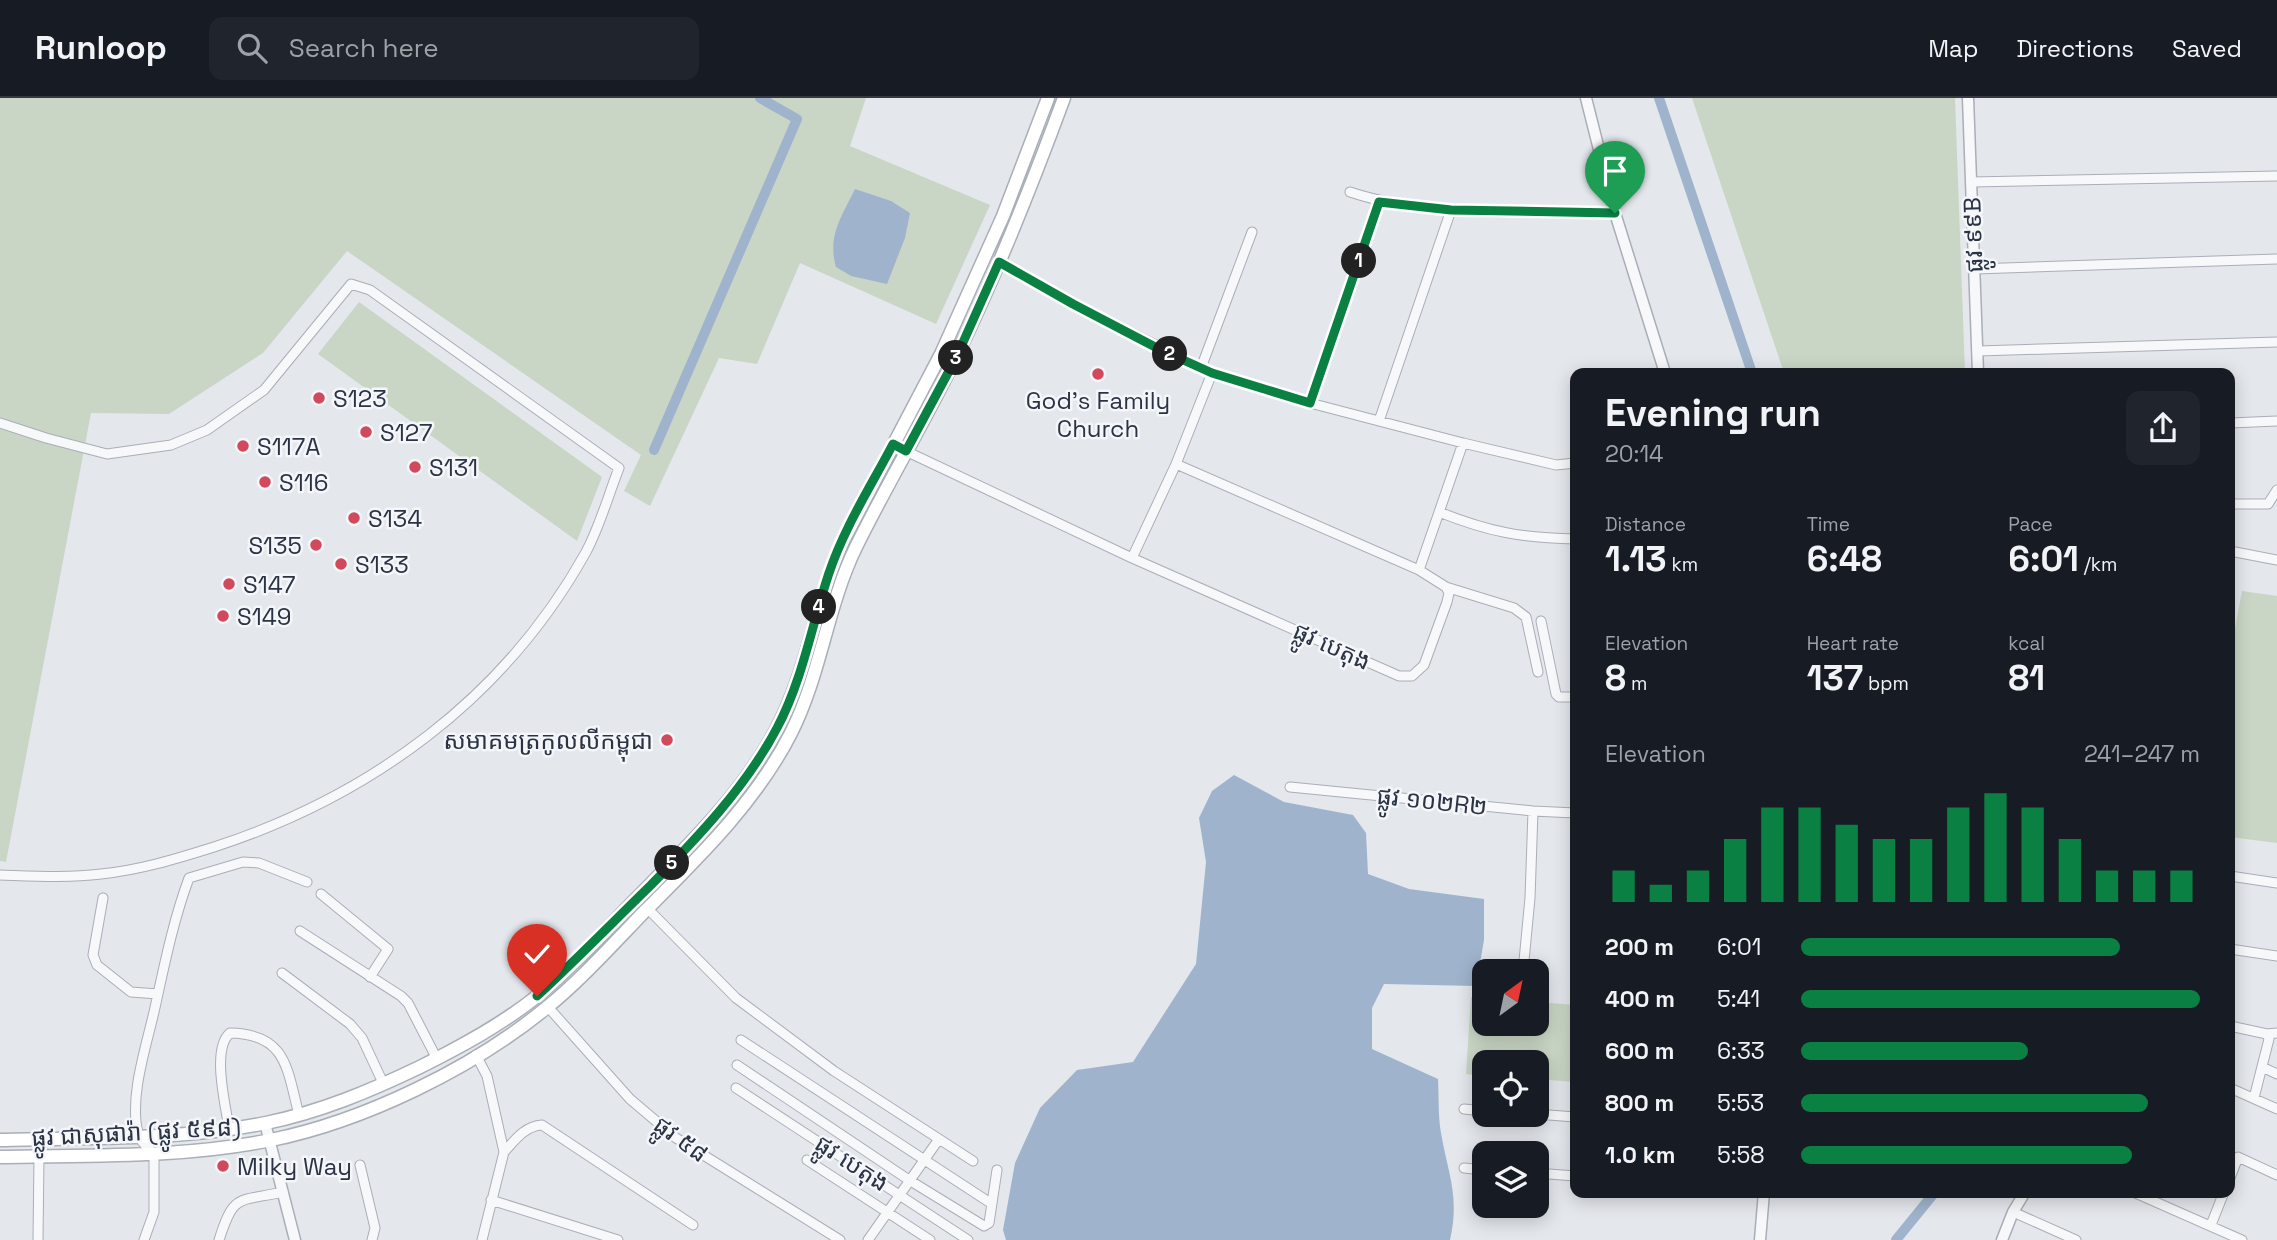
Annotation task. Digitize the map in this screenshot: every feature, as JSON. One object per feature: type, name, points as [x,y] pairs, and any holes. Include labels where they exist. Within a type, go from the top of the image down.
[{"type":"main road","name":"ផ្លូវ ជាសុផារ៉ា (ផ្លូវ ៥៩៨)","points":[[0,1140],[138,1136],[229,1129],[265,1123],[332,1105],[384,1085],[438,1059],[510,1016],[537,996],[583,953],[677,858],[738,786],[778,727],[805,658],[830,571],[941,354],[1003,216],[1048,98]]},
{"type":"main road","name":"ផ្លូវ ជាសុផារ៉ា (ផ្លូវ ៥៩៨)","points":[[0,1157],[154,1154],[268,1140],[339,1122],[391,1100],[476,1055],[548,1007],[648,909],[731,820],[752,794],[791,734],[810,687],[843,576],[956,358],[999,262],[1064,98]]},
{"type":"main road","points":[[1035,131],[1049,136]]},
{"type":"street","points":[[1586,98],[1615,213],[1663,368]]},
{"type":"street","points":[[1968,98],[1975,98]]},
{"type":"street","name":"ផ្លូវ ៩៩B","points":[[1968,98],[1978,368]]},
{"type":"street","points":[[1971,182],[2277,176]]},
{"type":"street","points":[[1350,192],[1379,202],[1451,210],[1615,213]]},
{"type":"street","points":[[1310,403],[1379,202]]},
{"type":"street","points":[[1378,421],[1451,210]]},
{"type":"street","points":[[1201,368],[1252,232]]},
{"type":"street","points":[[1975,269],[2277,259]]},
{"type":"street","points":[[999,262],[1085,310],[1212,373],[1310,403],[1463,443],[1556,464],[1570,463]]},
{"type":"street","points":[[0,423],[107,454],[171,445],[206,430],[264,390],[351,284],[370,290],[619,468],[587,550],[557,598],[516,652],[478,692],[403,756],[365,780],[304,812],[250,836],[163,864],[99,875],[0,875]]},
{"type":"street","points":[[1978,351],[2277,342]]},
{"type":"street","points":[[1132,558],[1176,464],[1212,373]]},
{"type":"street","points":[[2235,423],[2277,421]]},
{"type":"street","points":[[1419,570],[1463,443]]},
{"type":"street","name":"ផ្លូវ បេតុង","points":[[893,444],[1132,558],[1399,676],[1412,676],[1424,665],[1450,593],[1446,587]]},
{"type":"street","points":[[1176,464],[1419,570],[1446,587],[1514,608],[1526,617],[1538,672]]},
{"type":"street","points":[[2235,504],[2268,504],[2277,490]]},
{"type":"street","points":[[1439,512],[1473,526],[1512,536],[1570,539]]},
{"type":"street","points":[[2235,552],[2277,560]]},
{"type":"street","points":[[1541,621],[1556,694],[1559,697],[1570,697]]},
{"type":"street","name":"ផ្លូវ ១០២R២","points":[[1290,787],[1570,813]]},
{"type":"street","points":[[1524,959],[1530,898],[1533,811]]},
{"type":"street","points":[[144,1240],[154,1212],[154,1154],[138,1136],[136,1107],[142,1063],[181,899],[189,877],[243,862],[259,863],[307,882]]},
{"type":"street","points":[[2235,877],[2277,883]]},
{"type":"street","points":[[321,894],[388,949],[370,977]]},
{"type":"street","points":[[103,898],[93,955],[97,965],[131,992],[158,994]]},
{"type":"street","points":[[648,909],[736,998],[834,1072],[973,1161]]},
{"type":"street","points":[[300,931],[408,1003],[438,1059]]},
{"type":"street","points":[[2235,950],[2277,956]]},
{"type":"street","points":[[282,972],[350,1024],[362,1038],[384,1085]]},
{"type":"street","name":"ផ្លូវ ៥៨","points":[[548,1007],[567,1032],[630,1100],[676,1138],[840,1240]]},
{"type":"street","points":[[2235,1027],[2272,1034],[2253,1098]]},
{"type":"street","points":[[229,1129],[221,1071],[222,1044],[230,1033],[262,1037],[278,1051],[286,1068],[299,1115]]},
{"type":"street","points":[[741,1040],[992,1204]]},
{"type":"street","points":[[476,1055],[487,1076],[504,1152],[482,1240]]},
{"type":"street","points":[[737,1065],[909,1180],[984,1226],[989,1223],[997,1170]]},
{"type":"street","points":[[2262,1067],[2277,1074]]},
{"type":"street","name":"ផ្លូវ បេតុង","points":[[736,1088],[968,1240]]},
{"type":"street","points":[[2235,1090],[2277,1109]]},
{"type":"street","points":[[764,1106],[775,1091]]},
{"type":"street","points":[[1464,1109],[1472,1110]]},
{"type":"street","points":[[1549,1115],[1570,1117]]},
{"type":"street","points":[[265,1123],[295,1240]]},
{"type":"street","points":[[504,1152],[526,1129],[542,1125],[693,1224]]},
{"type":"street","points":[[867,1240],[939,1139]]},
{"type":"street","points":[[38,1240],[39,1156]]},
{"type":"street","points":[[2235,1165],[2238,1157],[2277,1175]]},
{"type":"street","points":[[807,1160],[930,1240]]},
{"type":"street","points":[[360,1165],[374,1228],[372,1240]]},
{"type":"street","points":[[1464,1168],[1472,1169]]},
{"type":"street","points":[[1549,1174],[1570,1175]]},
{"type":"street","points":[[219,1240],[229,1210],[236,1202],[282,1192]]},
{"type":"street","points":[[1760,1240],[1763,1198]]},
{"type":"street","points":[[2002,1240],[2021,1198]]},
{"type":"street","points":[[2147,1198],[2242,1240]]},
{"type":"street","points":[[2211,1225],[2222,1198]]},
{"type":"street","points":[[491,1200],[618,1240]]},
{"type":"street","points":[[2013,1212],[2076,1240]]},
{"type":"green space","points":[[0,98],[866,98],[850,146],[990,205],[936,324],[800,263],[757,364],[719,358],[650,506],[624,491],[641,455],[347,251],[263,353],[169,414],[91,413],[6,862],[0,861]]},
{"type":"green space","points":[[1692,98],[1955,98],[1965,368],[1782,368]]},
{"type":"green space","points":[[359,302],[602,477],[577,541],[318,354]]},
{"type":"green space","points":[[2242,591],[2277,596],[2277,843],[2235,838],[2235,629]]},
{"type":"green space","points":[[1471,997],[1472,1036],[1549,1036],[1549,1003],[1570,1005],[1570,1082],[1549,1080],[1549,1050],[1472,1050],[1472,1075],[1466,1074]]},
{"type":"water","points":[[855,189],[891,201],[910,213],[905,238],[887,284],[851,276],[836,267],[833,246],[835,236]]},
{"type":"water","points":[[1234,775],[1284,802],[1353,815],[1366,833],[1368,874],[1409,889],[1484,899],[1484,940],[1481,959],[1472,959],[1472,986],[1384,984],[1372,1008],[1372,1049],[1438,1079],[1440,1127],[1452,1185],[1454,1210],[1450,1240],[1006,1240],[1003,1230],[1015,1163],[1040,1108],[1077,1070],[1133,1062],[1196,964],[1206,862],[1199,818],[1212,791]]},
{"type":"waterway","points":[[654,450],[797,119],[760,98]]},
{"type":"waterway","points":[[1659,98],[1750,368]]},
{"type":"waterway","points":[[1896,1240],[1930,1198]]},
{"type":"place","name":"God's Family Church","points":[[1098,374]]},
{"type":"place","name":"S123","points":[[319,398]]},
{"type":"place","name":"S127","points":[[366,432]]},
{"type":"place","name":"S117A","points":[[243,446]]},
{"type":"place","name":"S131","points":[[415,467]]},
{"type":"place","name":"S116","points":[[265,482]]},
{"type":"place","name":"S134","points":[[354,518]]},
{"type":"place","name":"S135","points":[[316,545]]},
{"type":"place","name":"S133","points":[[341,564]]},
{"type":"place","name":"S147","points":[[229,584]]},
{"type":"place","name":"S149","points":[[223,616]]},
{"type":"place","name":"សមាគមត្រកូលលីកម្ពុជា","points":[[667,740]]},
{"type":"place","name":"Milky Way","points":[[223,1166]]},
{"type":"route","points":[[537,996],[677,858],[719,811],[766,747],[792,695],[830,571],[843,541],[893,444],[906,451],[956,358],[999,262],[1159,349],[1212,373],[1310,403],[1379,202],[1451,210],[1615,213]]}]
